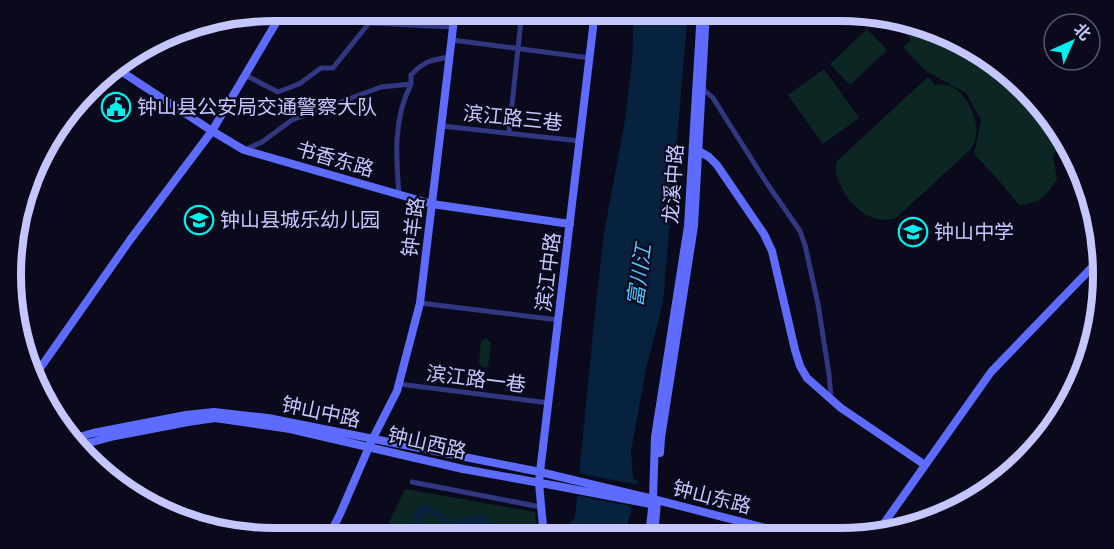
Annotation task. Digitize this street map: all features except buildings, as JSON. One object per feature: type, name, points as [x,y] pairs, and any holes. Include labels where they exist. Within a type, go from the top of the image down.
[{"type":"street","points":[[39,370],[130,240],[212,131],[277,21]]},
{"type":"street","points":[[362,21],[453,27]]},
{"type":"street","name":"钟羊路","points":[[333,528],[370,443],[397,391],[420,303],[454,21]]},
{"type":"street","points":[[509,133],[521,21]]},
{"type":"street","name":"滨江中路","points":[[543,528],[540,472],[594,21]]},
{"type":"street","name":"龙溪中路","points":[[654,528],[661,438],[694,226],[700,21]]},
{"type":"street","name":"龙溪中路","points":[[695,149],[702,88],[705,21]]},
{"type":"street","points":[[245,75],[278,92],[299,84],[321,68],[333,68],[369,23]]},
{"type":"street","points":[[452,40],[590,58]]},
{"type":"street","points":[[399,195],[396,156],[397,129],[403,98],[411,84],[411,75],[420,65],[450,57]]},
{"type":"street","name":"书香东路","points":[[121,72],[244,150],[432,204],[570,224]]},
{"type":"street","points":[[244,150],[262,142],[292,120],[381,87],[411,84]]},
{"type":"street","points":[[702,88],[713,98],[800,231],[806,245],[822,327],[831,399]]},
{"type":"street","name":"滨江路三巷","points":[[442,126],[580,141]]},
{"type":"street","points":[[695,149],[710,157],[717,165],[764,234],[772,251],[795,350],[807,378],[841,408],[925,465]]},
{"type":"street","points":[[883,524],[992,372],[1093,267]]},
{"type":"street","points":[[420,303],[559,320]]},
{"type":"street","name":"滨江路一巷","points":[[399,384],[549,403]]},
{"type":"street","name":"钟山中路","points":[[80,437],[186,415],[214,412],[268,418],[370,443],[540,472],[560,482]]},
{"type":"street","name":"钟山西路","points":[[86,444],[115,436],[215,418],[370,443],[464,469],[539,483],[560,482]]},
{"type":"street","points":[[412,482],[541,507]]},
{"type":"street","points":[[560,482],[655,502]]},
{"type":"street","name":"龙溪中路","points":[[651,528],[655,502]]},
{"type":"street","name":"钟山东路","points":[[655,502],[750,528]]},
{"type":"street","name":"钟山东路","points":[[655,502],[760,528]]},
{"type":"green space","points":[[867,29],[887,50],[850,85],[830,64]]},
{"type":"green space","points":[[901,29],[937,40],[966,55],[994,73],[1027,103],[1058,146],[1053,157],[1057,179],[1041,198],[1032,203],[1019,205],[974,154],[981,120],[966,93],[926,71],[903,47],[911,40]]},
{"type":"green space","points":[[824,69],[859,118],[823,144],[788,95]]},
{"type":"green space","points":[[928,77],[935,85],[943,84],[957,90],[968,103],[977,128],[974,143],[971,149],[896,218],[887,220],[870,216],[855,206],[844,192],[836,173],[837,161]]},
{"type":"green space","points":[[486,338],[491,343],[488,366],[484,368],[479,363],[481,341]]},
{"type":"green space","points":[[405,489],[535,512],[537,528],[387,528]]},
{"type":"water","name":"富川江","points":[[634,21],[687,21],[663,302],[646,369],[631,451],[633,478],[638,481],[627,528],[569,528],[569,524],[575,517],[604,233],[625,120],[632,64]]},
{"type":"water","points":[[427,504],[449,518],[460,519],[485,515],[496,528],[456,528],[453,523],[442,521],[428,512],[422,516],[423,528],[413,528],[414,514],[420,506]]},
{"type":"pier","points":[[576,473],[640,485],[635,507],[574,495]]},
{"type":"place","name":"钟山县公安局交通警察大队","points":[[116,107]]},
{"type":"place","name":"钟山县城乐幼儿园","points":[[199,220]]},
{"type":"place","name":"钟山中学","points":[[913,232]]}]
